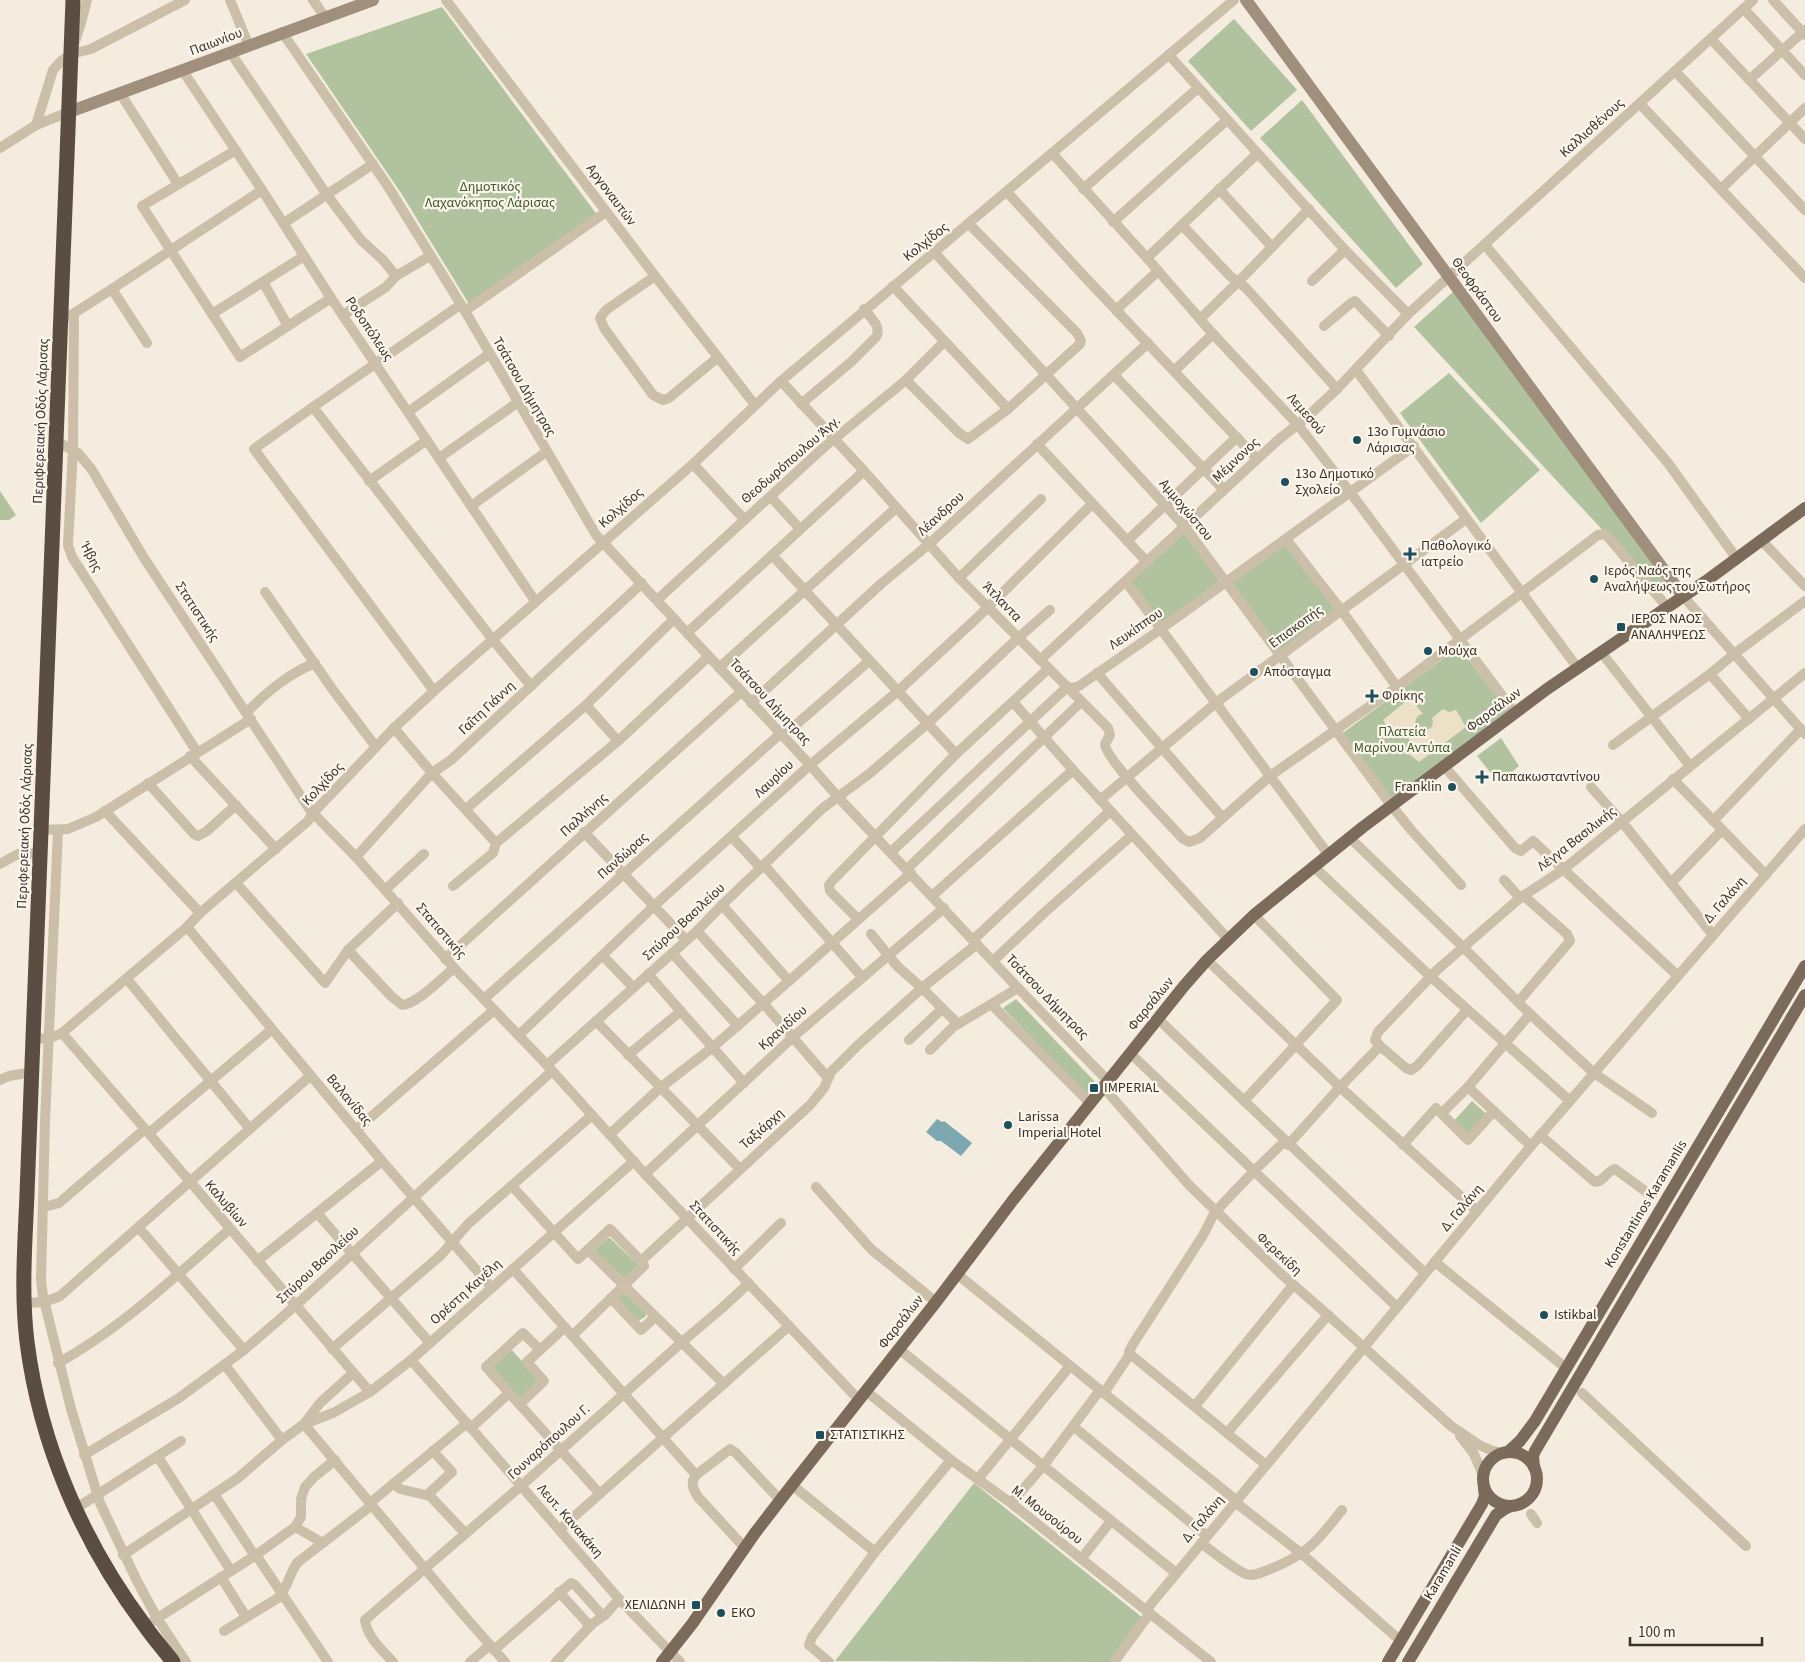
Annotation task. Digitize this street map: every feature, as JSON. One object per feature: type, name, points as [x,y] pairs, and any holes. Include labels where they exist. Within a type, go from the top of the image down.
[{"type":"highway","name":"Περιφερειακή Οδός Λάρισας","points":[[73,0],[69,112],[67,317],[56,441],[25,1256],[27,1341],[40,1410],[56,1462],[75,1509],[105,1566],[151,1622],[173,1662]]},
{"type":"highway","name":"Περιφερειακή Οδός Λάρισας","points":[[151,1622],[164,1662]]},
{"type":"main road","name":"Φαρσάλων","points":[[666,1657],[780,1500],[936,1302],[1019,1192],[1184,986],[1207,960],[1254,915],[1349,837],[1577,667],[1738,559],[1805,508]]},
{"type":"main road","name":"Κonstantinos Karamanlis","points":[[1505,1452],[1527,1433],[1805,966]]},
{"type":"main road","points":[[1534,1467],[1521,1454],[1505,1452],[1495,1456],[1488,1462],[1483,1475],[1484,1488],[1496,1503],[1511,1506],[1526,1501],[1533,1494],[1537,1478],[1533,1456],[1535,1451],[1805,994]]},
{"type":"main road","name":"Karamanli","points":[[1388,1662],[1482,1504],[1485,1496],[1484,1488]]},
{"type":"main road","name":"Karamanli","points":[[1408,1662],[1496,1515],[1511,1506]]},
{"type":"street","points":[[71,54],[82,23],[86,0]]},
{"type":"street","points":[[36,125],[53,70],[61,61],[71,54],[91,49],[185,0]]},
{"type":"street","points":[[230,0],[249,46]]},
{"type":"street","points":[[313,0],[324,17]]},
{"type":"street","name":"Παιωνίου","points":[[69,112],[373,0]]},
{"type":"street","name":"Αργοναυτών","points":[[446,0],[717,358],[755,405]]},
{"type":"street","name":"Κολχίδος","points":[[33,1038],[50,1038],[62,1033],[186,928],[200,913],[237,884],[308,821],[313,813],[394,728],[434,691],[693,464],[781,381],[1234,0]]},
{"type":"street","name":"Θεοφράστου","points":[[1246,0],[1683,596]]},
{"type":"street","name":"Καλλισθένους","points":[[1449,277],[1753,0]]},
{"type":"street","points":[[1750,80],[1804,32],[1773,0]]},
{"type":"street","points":[[1744,9],[1805,75]]},
{"type":"street","name":"Τσάτσου Δήμητρας","points":[[282,32],[373,164],[462,308],[592,530],[602,543],[658,600],[708,657],[1106,1084]]},
{"type":"street","points":[[1711,39],[1805,139]]},
{"type":"street","points":[[230,52],[327,195],[361,240],[383,260],[396,276]]},
{"type":"street","points":[[1169,55],[1345,250],[1408,314]]},
{"type":"street","name":"Ροδοπόλεως","points":[[183,71],[284,223],[342,315],[535,602]]},
{"type":"street","points":[[1675,72],[1805,210]]},
{"type":"street","points":[[1083,189],[1198,88]]},
{"type":"street","points":[[120,93],[178,184]]},
{"type":"street","points":[[1640,104],[1805,278]]},
{"type":"street","points":[[1721,189],[1805,108]]},
{"type":"street","points":[[0,148],[36,125],[69,112]]},
{"type":"street","points":[[1113,222],[1227,120]]},
{"type":"street","points":[[236,150],[142,206],[170,250],[240,358],[331,298]]},
{"type":"street","name":"Λεμεσού","points":[[1052,153],[1213,334],[1298,424],[1405,564],[1515,713]]},
{"type":"street","points":[[1147,258],[1258,154]]},
{"type":"street","points":[[284,223],[373,164]]},
{"type":"street","points":[[1219,189],[1272,247]]},
{"type":"street","points":[[67,317],[112,290],[262,190]]},
{"type":"street","points":[[1007,192],[1257,459]]},
{"type":"street","points":[[1200,319],[1309,209]]},
{"type":"street","points":[[434,691],[254,449],[375,363],[462,308],[606,212]]},
{"type":"street","points":[[906,380],[959,433],[968,439],[1008,409],[1045,373],[1078,346],[1081,341],[1077,333],[969,224]]},
{"type":"street","points":[[1182,225],[1245,287],[1337,389]]},
{"type":"street","points":[[1485,245],[1668,463],[1738,559]]},
{"type":"street","points":[[1312,281],[1345,250]]},
{"type":"street","name":"Αμμοχώστου","points":[[935,253],[1185,527],[1334,730],[1412,831],[1461,885]]},
{"type":"street","points":[[212,314],[304,256]]},
{"type":"street","points":[[342,315],[386,287],[396,276],[430,256]]},
{"type":"street","points":[[1116,310],[1158,271]]},
{"type":"street","points":[[655,276],[606,310],[600,318],[604,328],[655,397],[663,400],[669,398],[717,358]]},
{"type":"street","name":"Μέμνονος","points":[[1040,660],[1283,435],[1337,389],[1408,314],[1449,277]]},
{"type":"street","points":[[263,282],[288,326]]},
{"type":"street","points":[[893,286],[1008,409]]},
{"type":"street","points":[[112,290],[147,343]]},
{"type":"street","points":[[1324,326],[1355,301],[1388,336]]},
{"type":"street","points":[[801,404],[851,362],[876,338],[879,333],[878,328],[864,310]]},
{"type":"street","name":"Ήβης","points":[[67,317],[73,450],[68,545],[72,557],[194,754],[236,805],[276,848]]},
{"type":"street","points":[[1174,370],[1213,334]]},
{"type":"street","name":"Θεοδωρόπουλου Άγγ.","points":[[658,600],[822,449],[906,380],[944,342]]},
{"type":"street","name":"Λέανδρου","points":[[751,703],[882,583],[928,545],[1148,343]]},
{"type":"street","points":[[408,412],[489,354]]},
{"type":"street","points":[[1356,370],[1577,667]]},
{"type":"street","points":[[1114,375],[1224,490]]},
{"type":"street","name":"Άτλαντα","points":[[781,381],[959,578],[1108,728],[1110,735],[1105,748],[1182,838],[1189,842],[1200,838],[1222,817]]},
{"type":"street","points":[[439,458],[517,403]]},
{"type":"street","points":[[312,406],[492,640],[531,686]]},
{"type":"street","points":[[1126,540],[1237,438]]},
{"type":"street","points":[[369,481],[427,440]]},
{"type":"street","name":"Στατιστικής","points":[[56,441],[73,450],[84,460],[98,479],[144,558],[313,813],[386,889],[454,968],[550,1068],[645,1174],[789,1326],[862,1395]]},
{"type":"street","points":[[1037,444],[1147,562]]},
{"type":"street","name":"Λευκίππου","points":[[891,852],[1067,687],[1075,688],[1161,629],[1414,446]]},
{"type":"street","points":[[471,506],[546,452]]},
{"type":"street","points":[[693,464],[744,519]]},
{"type":"street","points":[[687,633],[864,471]]},
{"type":"street","points":[[770,497],[800,529]]},
{"type":"street","points":[[959,578],[1041,499]]},
{"type":"street","name":"Λαυρίου","points":[[519,1035],[654,906],[810,765],[898,691],[988,607],[1092,504]]},
{"type":"street","points":[[719,668],[896,508]]},
{"type":"street","name":"Επισκοπής","points":[[1100,800],[1217,702],[1466,519]]},
{"type":"street","points":[[1097,673],[1222,817],[1270,776],[1397,687],[1593,538],[1605,534],[1667,607]]},
{"type":"street","points":[[1286,539],[1342,611],[1397,687]]},
{"type":"street","points":[[1762,541],[1805,586]]},
{"type":"street","points":[[772,555],[956,754]]},
{"type":"street","points":[[1126,582],[1217,702],[1328,854]]},
{"type":"street","name":"Γαΐτη Γιάννη","points":[[356,857],[432,773],[451,760],[642,583]]},
{"type":"street","points":[[265,592],[376,747]]},
{"type":"street","points":[[1683,596],[1803,731],[1713,821]]},
{"type":"street","points":[[1612,745],[1710,674],[1805,601]]},
{"type":"street","name":"Σπύρου Βασιλείου","points":[[84,1454],[179,1398],[244,1350],[295,1306],[550,1068],[596,1021],[697,931],[823,808],[874,770],[928,723],[1050,610]]},
{"type":"street","points":[[466,809],[586,705],[674,619]]},
{"type":"street","points":[[1601,652],[1690,766]]},
{"type":"street","points":[[453,886],[492,853],[496,843],[618,741],[708,657]]},
{"type":"street","name":"Πανδώρας","points":[[484,998],[781,735],[869,661]]},
{"type":"street","points":[[41,830],[58,831],[77,826],[105,811],[249,716],[284,679],[315,663]]},
{"type":"street","points":[[858,919],[838,901],[828,888],[833,880],[956,754],[1048,668]]},
{"type":"street","name":"Λέγγα Βασιλικής","points":[[1011,1503],[1102,1392],[1130,1354],[1129,1352],[1202,1237],[1215,1212],[1254,1171],[1287,1143],[1340,1086],[1431,977],[1522,897],[1564,869],[1805,673]]},
{"type":"street","points":[[1710,674],[1749,719]]},
{"type":"street","name":"Παλλήνης","points":[[445,958],[741,692]]},
{"type":"street","points":[[1013,702],[1228,939]]},
{"type":"street","points":[[610,1134],[660,1088],[738,1026],[832,943],[909,871],[1081,702]]},
{"type":"street","points":[[586,705],[618,741]]},
{"type":"street","points":[[394,728],[496,843]]},
{"type":"street","points":[[1444,766],[1515,848],[1521,851],[1532,840],[1678,976]]},
{"type":"street","points":[[932,896],[1073,770]]},
{"type":"street","points":[[1673,779],[1766,875]]},
{"type":"street","points":[[148,783],[194,834],[198,836],[204,834],[236,805]]},
{"type":"street","points":[[1591,787],[1714,935]]},
{"type":"street","points":[[105,811],[200,913]]},
{"type":"street","name":"Ταξιάρχη","points":[[572,1336],[644,1266],[640,1261],[688,1218],[739,1168],[810,1105],[824,1088],[834,1069],[852,1050],[975,942],[1110,811]]},
{"type":"street","name":"Δ. Γαλάνη","points":[[1114,1662],[1176,1573],[1540,1135],[1805,829]]},
{"type":"street","points":[[1671,883],[1722,830]]},
{"type":"street","points":[[58,831],[41,1280],[44,1302],[58,1363],[97,1495],[151,1622],[186,1662]]},
{"type":"street","points":[[584,832],[686,940]]},
{"type":"street","points":[[993,961],[1132,835]]},
{"type":"street","points":[[732,837],[762,867],[862,977]]},
{"type":"street","points":[[1349,837],[1530,1014],[1594,1073],[1652,1113]]},
{"type":"street","points":[[0,864],[18,854],[40,853]]},
{"type":"street","points":[[386,889],[424,854]]},
{"type":"street","points":[[1313,866],[1467,1010],[1570,1101]]},
{"type":"street","points":[[1504,880],[1567,934],[1570,941],[1518,1002]]},
{"type":"street","points":[[237,884],[325,983],[348,950],[398,903]]},
{"type":"street","points":[[722,905],[789,981]]},
{"type":"street","name":"Κρανιδίου","points":[[645,1174],[793,1037],[944,908]]},
{"type":"street","points":[[1244,1100],[1337,1000],[1254,915]]},
{"type":"street","name":"Βαλανίδας","points":[[186,928],[382,1161],[492,1288]]},
{"type":"street","points":[[697,931],[828,1078]]},
{"type":"street","points":[[871,934],[897,966],[958,1024]]},
{"type":"street","points":[[348,950],[391,996],[402,1005],[422,995],[454,968]]},
{"type":"street","points":[[672,952],[738,1026]]},
{"type":"street","points":[[603,956],[633,987]]},
{"type":"street","points":[[1207,960],[1295,1045],[1477,1211]]},
{"type":"street","points":[[648,974],[744,1083]]},
{"type":"street","points":[[127,979],[250,1129]]},
{"type":"street","points":[[930,1050],[958,1024],[1018,988]]},
{"type":"street","points":[[992,1005],[1090,1103]]},
{"type":"street","points":[[909,1040],[942,1009]]},
{"type":"street","points":[[356,1130],[494,1010]]},
{"type":"street","points":[[1378,1042],[1406,1068],[1413,1070],[1467,1010]]},
{"type":"street","points":[[628,1055],[681,1011]]},
{"type":"street","points":[[1442,1113],[1468,1087],[1530,1014]]},
{"type":"street","points":[[1158,1019],[1425,1273]]},
{"type":"street","points":[[596,1021],[739,1168]]},
{"type":"street","points":[[44,1207],[58,1203],[272,1030]]},
{"type":"street","name":"Καλυβίων","points":[[62,1033],[352,1374],[370,1392]]},
{"type":"street","points":[[1130,1053],[1397,1307]]},
{"type":"street","points":[[0,1080],[9,1076],[32,1072]]},
{"type":"street","points":[[25,1303],[44,1302],[60,1296],[310,1076]]},
{"type":"street","name":"Φερεκίδη","points":[[1106,1084],[1190,1186],[1215,1212],[1293,1285],[1451,1426],[1474,1454],[1483,1475]]},
{"type":"street","points":[[1468,1087],[1531,1146]]},
{"type":"street","points":[[1403,1145],[1436,1108],[1468,1140],[1494,1111]]},
{"type":"street","points":[[332,1350],[441,1255],[468,1224],[592,1115]]},
{"type":"street","points":[[1540,1135],[1595,1182],[1598,1182],[1611,1170],[1615,1169],[1652,1196]]},
{"type":"street","points":[[257,1261],[382,1161]]},
{"type":"street","name":"Ορέστη Κανέλη","points":[[123,1555],[238,1478],[282,1440],[304,1424],[333,1412],[370,1392],[411,1360],[634,1161]]},
{"type":"street","points":[[512,1186],[578,1259],[610,1229],[640,1261]]},
{"type":"street","points":[[816,1186],[870,1249],[936,1302]]},
{"type":"street","points":[[316,1213],[430,1343]]},
{"type":"street","points":[[734,1268],[781,1223]]},
{"type":"street","points":[[139,1228],[244,1350]]},
{"type":"street","points":[[58,1363],[77,1352],[123,1319],[230,1229]]},
{"type":"street","points":[[588,1250],[724,1384]]},
{"type":"street","points":[[1435,1262],[1566,1368]]},
{"type":"street","points":[[513,1269],[696,1475]]},
{"type":"street","points":[[957,1274],[1302,1554],[1395,1636]]},
{"type":"street","name":"Γουναρόπουλου Γ.","points":[[393,1662],[372,1638],[366,1627],[366,1620],[716,1314],[748,1283]]},
{"type":"street","points":[[1195,1406],[1293,1285]]},
{"type":"street","points":[[611,1298],[641,1330],[655,1317]]},
{"type":"street","points":[[1227,1433],[1328,1315]]},
{"type":"street","points":[[559,1530],[789,1326]]},
{"type":"street","points":[[520,1404],[544,1381],[527,1362],[565,1327]]},
{"type":"street","points":[[540,1350],[523,1333],[486,1367],[600,1494]]},
{"type":"street","points":[[899,1349],[1010,1439],[1044,1464],[1176,1573]]},
{"type":"street","points":[[1130,1354],[1266,1465]]},
{"type":"street","name":"Λευτ. Κανακάκη","points":[[411,1360],[619,1599],[666,1657],[680,1662]]},
{"type":"street","points":[[225,1365],[282,1440]]},
{"type":"street","points":[[978,1479],[1070,1366]]},
{"type":"street","name":"Ορέστη Κανέλη","points":[[304,1424],[320,1403],[352,1374]]},
{"type":"street","points":[[224,1631],[282,1594],[294,1567],[433,1450],[469,1425],[509,1392]]},
{"type":"street","points":[[1582,1392],[1746,1546]]},
{"type":"street","name":"Μ. Μουσούρου","points":[[862,1395],[1011,1503],[1211,1662]]},
{"type":"street","points":[[304,1424],[505,1662]]},
{"type":"street","name":"Φερεκίδη","points":[[1451,1426],[1486,1449],[1505,1452]]},
{"type":"street","points":[[1074,1427],[1204,1540],[1248,1574],[1258,1573],[1302,1554],[1319,1538],[1342,1510]]},
{"type":"street","points":[[75,1509],[181,1441]]},
{"type":"street","points":[[746,1548],[698,1497],[693,1488],[692,1480],[730,1449],[780,1500]]},
{"type":"street","points":[[427,1495],[452,1472],[433,1450]]},
{"type":"street","points":[[158,1457],[231,1571]]},
{"type":"street","points":[[151,1622],[295,1528],[301,1517],[301,1499],[305,1487],[335,1460]]},
{"type":"street","points":[[823,1660],[809,1645],[812,1637],[875,1552],[951,1460]]},
{"type":"street","points":[[394,1483],[400,1489],[427,1495],[432,1498],[465,1534]]},
{"type":"street","points":[[792,1485],[875,1552]]},
{"type":"street","points":[[214,1494],[328,1662]]},
{"type":"street","points":[[1531,1514],[1537,1523]]},
{"type":"street","points":[[1081,1559],[1111,1521]]},
{"type":"street","points":[[295,1528],[323,1543]]},
{"type":"street","points":[[221,1577],[246,1618]]},
{"type":"street","points":[[470,1662],[492,1647],[569,1584],[575,1585],[603,1616]]},
{"type":"street","points":[[559,1592],[590,1626]]},
{"type":"street","points":[[556,1662],[619,1599]]},
{"type":"green space","name":"Δημοτικός Λαχανόκηπος Λάρισας","points":[[442,7],[598,216],[469,304],[401,193],[306,54]]},
{"type":"green space","points":[[1234,19],[1297,90],[1251,131],[1188,61]]},
{"type":"green space","points":[[1302,100],[1423,264],[1396,288],[1260,138]]},
{"type":"green space","points":[[1455,290],[1672,587],[1661,593],[1414,327]]},
{"type":"green space","points":[[1449,373],[1540,470],[1481,523],[1400,413]]},
{"type":"green space","points":[[0,491],[16,515],[9,520],[0,520]]},
{"type":"green space","points":[[1185,527],[1226,582],[1161,629],[1126,582]]},
{"type":"green space","points":[[1286,539],[1342,611],[1280,657],[1226,582]]},
{"type":"green space","name":"Πλατεία Μαρίνου Αντύπα","points":[[1459,647],[1508,711],[1390,800],[1340,735]]},
{"type":"green space","points":[[1501,738],[1519,766],[1499,783],[1477,756]]},
{"type":"green space","points":[[1016,999],[1096,1083],[1086,1095],[1003,1008]]},
{"type":"green space","points":[[1472,1101],[1492,1119],[1472,1142],[1452,1123]]},
{"type":"green space","points":[[608,1238],[637,1264],[638,1267],[625,1279],[595,1252]]},
{"type":"green space","points":[[623,1292],[646,1313],[645,1317],[638,1321],[618,1298]]},
{"type":"green space","points":[[510,1348],[539,1380],[520,1399],[491,1365]]},
{"type":"green space","points":[[974,1483],[1148,1622],[1117,1662],[835,1661]]},
{"type":"shaded area","points":[[1410,698],[1423,714],[1419,715],[1415,724],[1422,731],[1431,728],[1432,718],[1443,709],[1449,712],[1456,710],[1466,727],[1419,762],[1405,749],[1409,745],[1407,734],[1402,730],[1396,730],[1391,733],[1383,720]]},
{"type":"water","points":[[937,1119],[942,1122],[944,1121],[972,1143],[961,1156],[926,1132]]},
{"type":"place","name":"13ο Γυμνάσιο Λάρισας","points":[[1357,440]]},
{"type":"place","name":"13ο Δημοτικό Σχολείο","points":[[1285,482]]},
{"type":"place","name":"Παθολογικό ιατρείο","points":[[1410,554]]},
{"type":"place","name":"Ιερός Ναός της Αναλήψεως του Σωτήρος","points":[[1594,579]]},
{"type":"place","name":"ΙΕΡΟΣ ΝΑΟΣ ΑΝΑΛΗΨΕΩΣ","points":[[1621,627]]},
{"type":"place","name":"Μούχα","points":[[1428,651]]},
{"type":"place","name":"Απόσταγμα","points":[[1254,672]]},
{"type":"place","name":"Φρίκης","points":[[1372,696]]},
{"type":"place","name":"Παπακωσταντίνου","points":[[1482,777]]},
{"type":"place","name":"Franklin","points":[[1452,787]]},
{"type":"place","name":"IMPERIAL","points":[[1094,1088]]},
{"type":"place","name":"Larissa Imperial Hotel","points":[[1008,1125]]},
{"type":"place","name":"Istikbal","points":[[1544,1315]]},
{"type":"place","name":"ΣΤΑΤΙΣΤΙΚΗΣ","points":[[820,1435]]},
{"type":"place","name":"ΧΕΛΙΔΩΝΗ","points":[[696,1605]]},
{"type":"place","name":"EKO","points":[[721,1613]]}]
